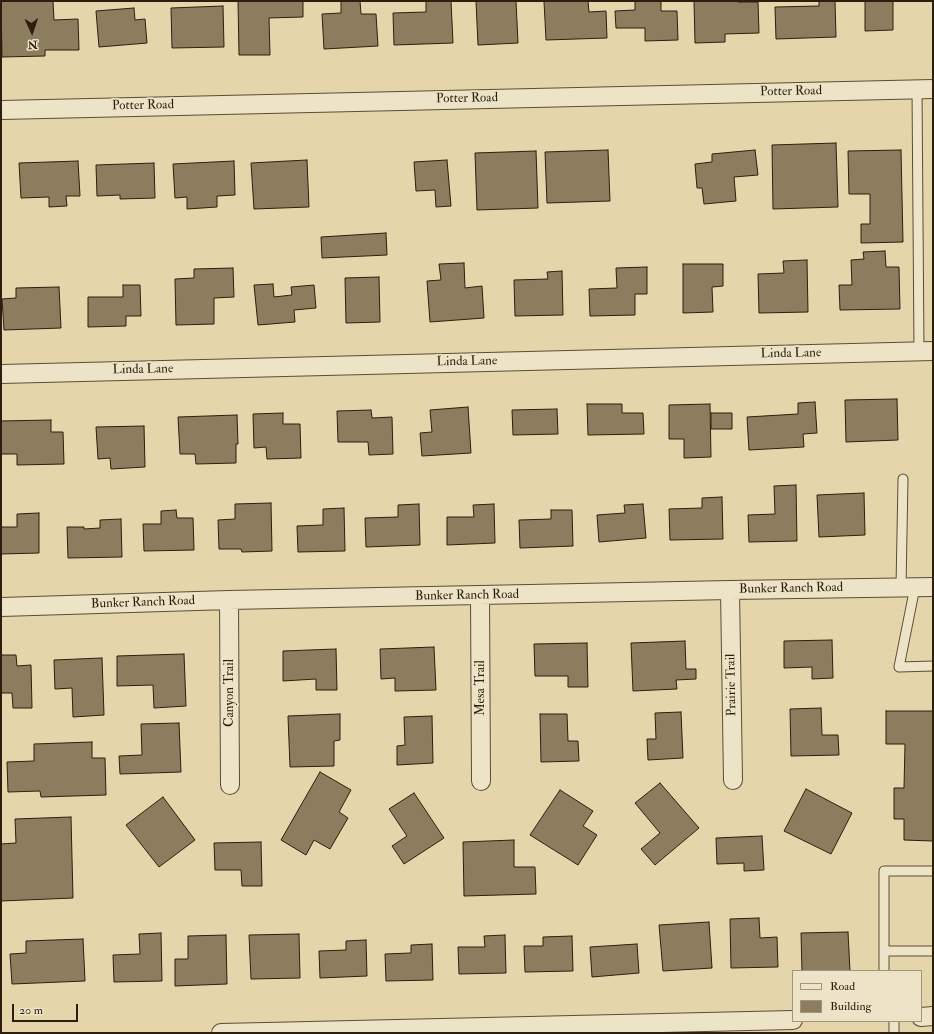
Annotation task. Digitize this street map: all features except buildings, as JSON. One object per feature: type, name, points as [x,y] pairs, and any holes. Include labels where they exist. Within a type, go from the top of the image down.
[{"type":"street","name":"Potter Road","points":[[1,110],[925,89]]},
{"type":"street","name":"Linda Lane","points":[[1,374],[926,351]]},
{"type":"street","name":"Bunker Ranch Road","points":[[1,607],[229,600],[933,587]]},
{"type":"street","name":"Prairie Trail","points":[[730,590],[733,780]]},
{"type":"street","name":"Mesa Trail","points":[[480,595],[481,781]]},
{"type":"street","name":"Canyon Trail","points":[[229,600],[230,785]]},
{"type":"street","points":[[922,1016],[933,1016]]},
{"type":"street","points":[[221,1033],[792,1020]]},
{"type":"lane","points":[[925,89],[926,351]]},
{"type":"lane","points":[[903,478],[908,587],[899,667],[933,666]]},
{"type":"lane","points":[[884,970],[884,871],[933,871]]},
{"type":"lane","points":[[884,951],[933,951]]},
{"type":"lane","points":[[894,1022],[894,1033]]}]
